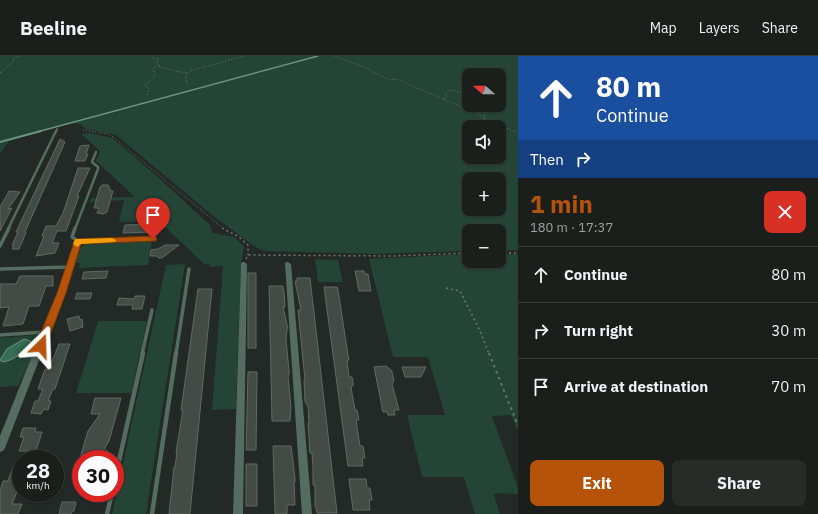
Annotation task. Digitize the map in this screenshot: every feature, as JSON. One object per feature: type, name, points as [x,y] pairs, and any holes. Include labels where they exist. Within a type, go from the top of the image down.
[{"type":"street","points":[[238,514],[244,264]]},
{"type":"street","points":[[288,264],[307,514]]},
{"type":"street","points":[[0,448],[61,293],[69,268]]},
{"type":"lane","points":[[0,246],[57,129]]},
{"type":"lane","points":[[96,152],[92,162],[98,167],[98,169],[72,237],[78,241],[153,239]]},
{"type":"lane","points":[[0,269],[69,268],[78,241]]},
{"type":"lane","points":[[152,514],[189,269]]},
{"type":"lane","points":[[121,450],[152,310]]},
{"type":"lane","points":[[0,335],[46,332]]},
{"type":"lane","points":[[107,514],[110,502]]},
{"type":"path","points":[[0,73],[13,62],[14,58],[21,56]]},
{"type":"path","points":[[152,56],[152,58],[158,59],[157,64],[159,66]]},
{"type":"path","points":[[147,95],[149,90],[148,87],[145,86],[155,76],[153,69],[159,66],[174,71],[188,73],[208,65],[244,56]]},
{"type":"path","points":[[334,56],[364,67],[389,80],[396,79],[418,88],[479,114],[485,119],[518,133]]},
{"type":"path","points":[[188,73],[186,82],[188,83]]},
{"type":"path","points":[[444,99],[447,97],[445,94],[450,90],[462,93]]},
{"type":"path","points":[[483,112],[485,119]]},
{"type":"path","points":[[83,130],[107,134],[113,137],[220,227],[234,233],[243,240],[248,245],[248,255],[244,264]]},
{"type":"path","points":[[248,255],[393,256],[462,253]]},
{"type":"path","points":[[506,253],[518,253]]},
{"type":"path","points":[[446,288],[460,291],[480,331],[518,426]]},
{"type":"shaded area","points":[[0,56],[518,56],[518,250],[506,250],[506,224],[462,224],[462,251],[373,254],[264,251],[218,220],[116,135],[86,129],[80,124],[70,123],[9,141],[0,154]]},
{"type":"shaded area","points":[[89,133],[112,138],[158,177],[211,226],[212,233],[234,237],[244,246],[241,264],[236,409],[212,410],[223,266],[210,267],[210,264],[204,264],[159,221],[119,222],[124,200],[90,202],[91,198],[135,197],[96,161],[100,151],[81,134]]},
{"type":"shaded area","points":[[152,241],[148,265],[79,268],[80,263],[75,263],[81,247],[88,243]]},
{"type":"shaded area","points":[[462,254],[462,268],[506,268],[506,254],[518,254],[518,431],[511,415],[492,416],[518,488],[518,494],[495,493],[494,495],[500,514],[475,514],[464,477],[422,477],[407,415],[445,415],[428,357],[393,357],[369,259]]},
{"type":"shaded area","points":[[315,259],[338,260],[343,282],[318,282]]},
{"type":"shaded area","points":[[185,264],[146,514],[112,514],[115,502],[124,502],[124,459],[166,265]]},
{"type":"shaded area","points":[[98,321],[147,321],[131,393],[76,393]]},
{"type":"shaded area","points":[[38,335],[41,338],[18,386],[0,387],[0,338]]},
{"type":"shaded area","points":[[24,339],[31,341],[31,344],[25,350],[11,359],[3,362],[0,360],[7,349]]},
{"type":"building","points":[[60,139],[65,142],[25,232],[23,240],[19,249],[12,249],[14,245],[12,245],[18,232],[16,232]]},
{"type":"building","points":[[89,145],[86,154],[88,154],[85,161],[75,161],[80,146]]},
{"type":"building","points":[[78,168],[90,168],[77,196],[79,196],[66,231],[57,231],[52,243],[59,243],[55,253],[36,256],[44,236],[42,236],[46,226],[56,226],[63,213]]},
{"type":"building","points":[[102,185],[108,185],[111,191],[113,191],[107,212],[103,214],[97,213],[99,208],[94,208],[100,187]]},
{"type":"building","points":[[9,191],[20,192],[8,209],[12,208],[0,231],[0,207]]},
{"type":"building","points":[[154,224],[152,232],[123,233],[125,225]]},
{"type":"building","points":[[165,245],[179,245],[162,258],[150,256],[151,250],[158,249]]},
{"type":"building","points":[[108,271],[106,278],[82,279],[84,272]]},
{"type":"building","points":[[355,271],[364,271],[365,274],[368,274],[371,291],[359,291]]},
{"type":"building","points":[[248,273],[256,273],[256,348],[248,348]]},
{"type":"building","points":[[20,276],[53,276],[53,286],[46,286],[39,306],[29,306],[23,324],[3,326],[9,307],[0,308],[0,284],[16,284]]},
{"type":"building","points":[[297,278],[310,278],[337,513],[317,513],[315,507],[315,485],[313,485],[308,406],[305,402],[305,380],[298,310],[301,310],[295,281],[297,281]]},
{"type":"building","points":[[269,286],[283,286],[284,292],[285,307],[283,307],[288,329],[286,339],[291,408],[290,421],[272,421]]},
{"type":"building","points":[[324,287],[337,287],[338,290],[349,360],[347,360],[349,377],[352,377],[352,393],[355,410],[357,410],[359,420],[356,420],[360,446],[363,446],[365,458],[362,458],[363,466],[348,466]]},
{"type":"building","points":[[198,289],[212,289],[190,514],[169,514],[176,452],[183,410],[181,410]]},
{"type":"building","points":[[77,293],[92,293],[90,299],[75,299]]},
{"type":"building","points":[[135,296],[145,296],[142,309],[132,309],[133,305],[117,305],[119,298],[134,299]]},
{"type":"building","points":[[79,316],[80,320],[82,319],[83,327],[70,331],[67,319]]},
{"type":"building","points":[[59,344],[70,344],[55,389],[53,389],[48,401],[51,401],[48,410],[44,409],[41,414],[31,413],[35,401],[38,401],[43,389],[38,389],[45,369],[49,369]]},
{"type":"building","points":[[386,366],[392,371],[394,381],[392,384],[399,410],[394,410],[395,415],[388,415],[387,412],[383,412],[374,367]]},
{"type":"building","points":[[402,367],[426,367],[421,377],[405,377]]},
{"type":"building","points":[[248,372],[257,372],[256,450],[246,450]]},
{"type":"building","points":[[95,398],[121,398],[109,441],[104,450],[82,450],[88,431],[100,414],[91,414]]},
{"type":"building","points":[[23,428],[36,428],[35,432],[42,432],[36,450],[19,450],[24,437],[20,437]]},
{"type":"building","points":[[273,446],[291,446],[295,478],[295,505],[287,505],[287,514],[275,514]]},
{"type":"building","points":[[246,464],[257,464],[257,506],[246,506]]},
{"type":"building","points":[[12,470],[12,504],[22,504],[18,514],[0,514],[0,491],[3,481],[8,481]]},
{"type":"building","points":[[349,479],[366,479],[367,488],[370,488],[372,500],[369,500],[370,510],[353,510]]},
{"type":"building","points":[[62,502],[76,502],[74,511],[72,511],[71,514],[59,514]]},
{"type":"waterway","points":[[37,132],[318,56]]},
{"type":"waterway","points":[[0,142],[41,131]]},
{"type":"slow traffic","points":[[77,244],[78,241],[112,240]]},
{"type":"route","points":[[41,346],[66,279],[78,241],[153,239]]}]
